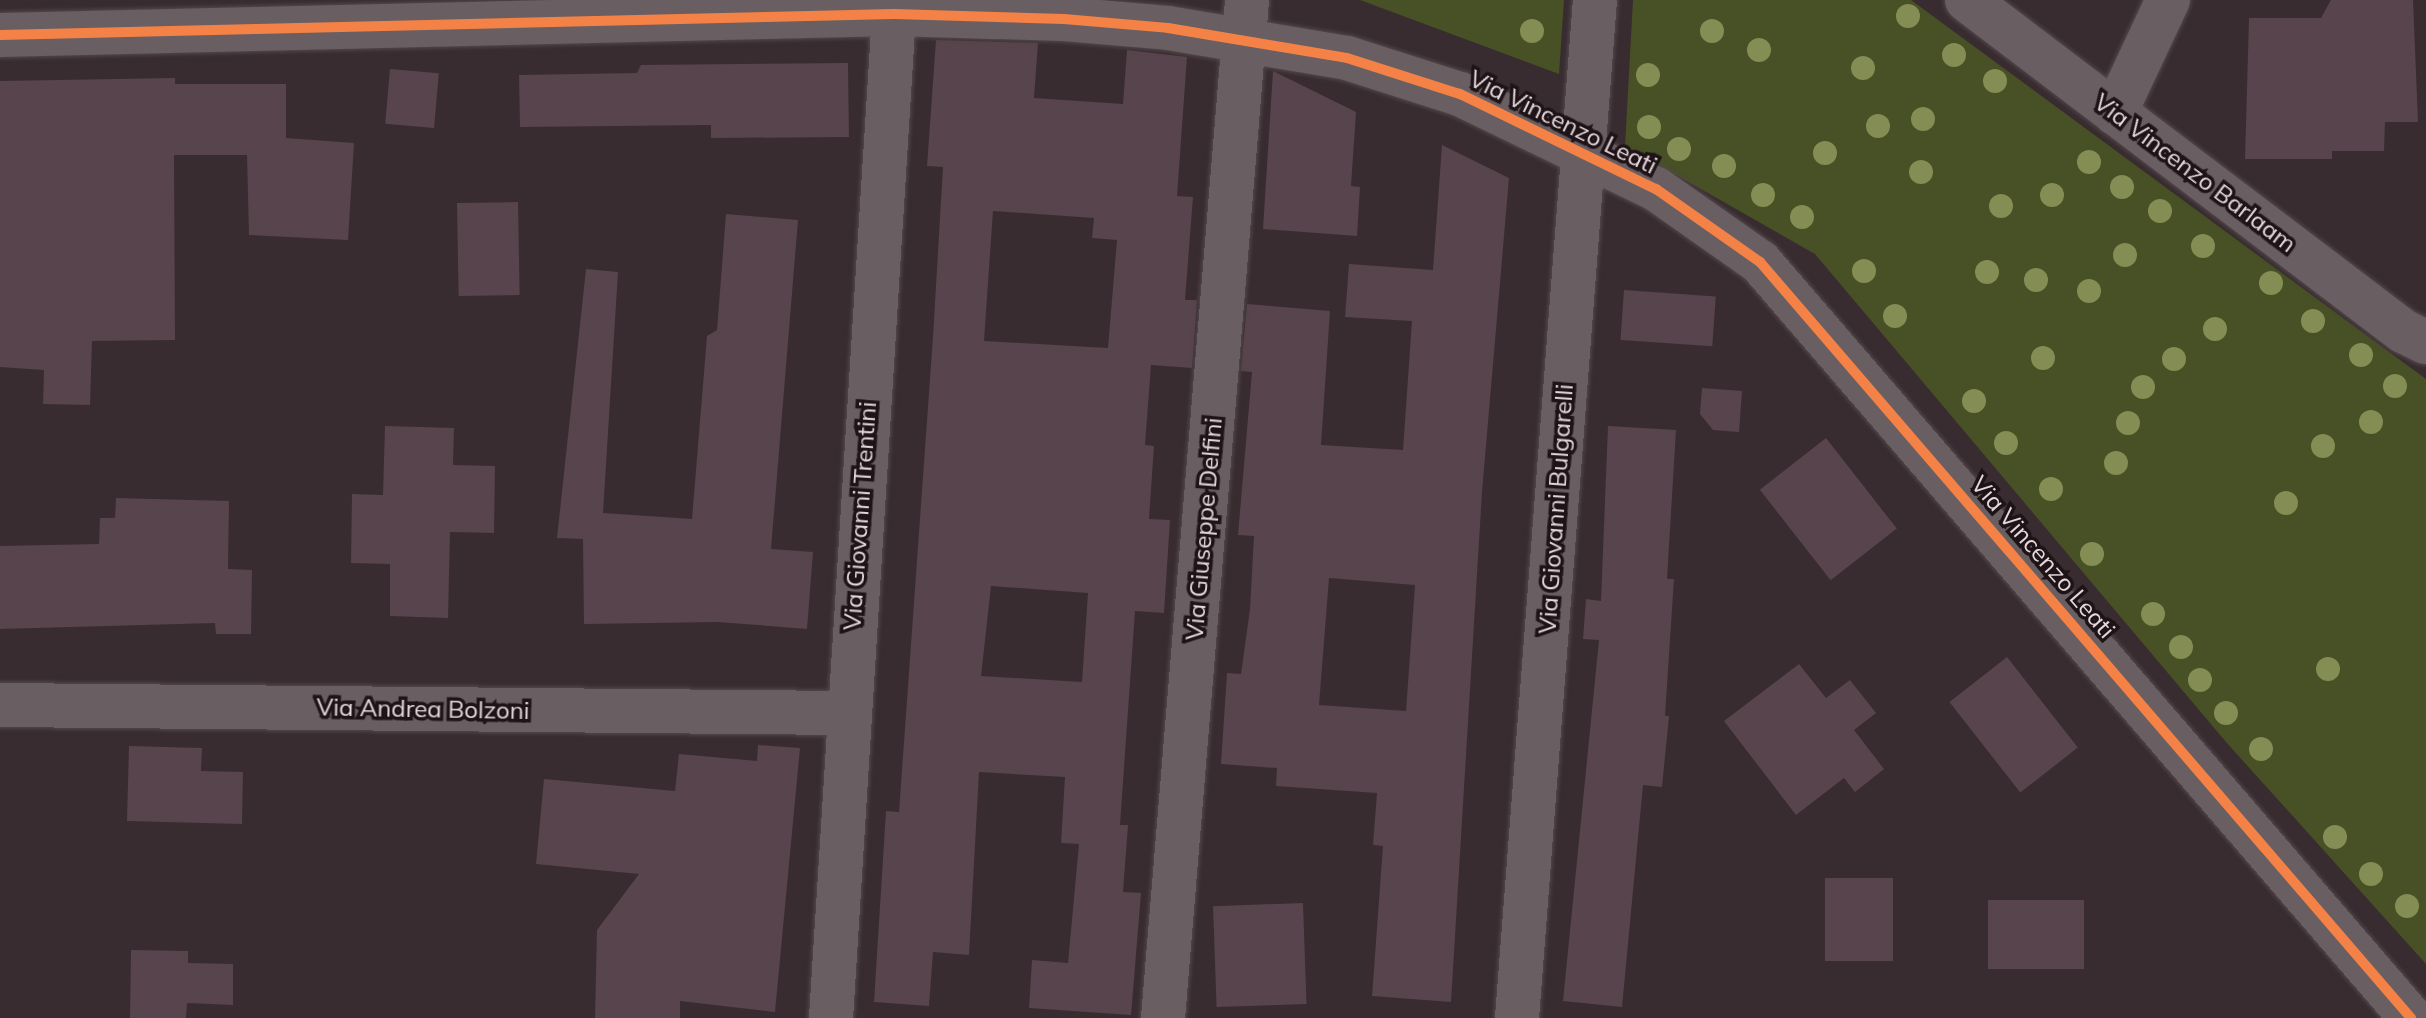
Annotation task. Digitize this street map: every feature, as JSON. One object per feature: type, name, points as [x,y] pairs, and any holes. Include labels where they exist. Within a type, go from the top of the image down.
[{"type":"street","name":"Via Giovanni Bulgarelli","points":[[1517,1018],[1595,0]]},
{"type":"street","name":"Via Vincenzo Barlaam","points":[[1967,0],[2403,331],[2426,342]]},
{"type":"street","points":[[2115,113],[2168,0]]},
{"type":"street","name":"Via Vincenzo Leati","points":[[0,35],[894,14],[1246,20],[1402,72],[1583,149],[1699,216],[1760,262],[1796,298],[2411,1018]]},
{"type":"street","name":"Via Giovanni Trentini","points":[[831,1018],[847,713],[894,14]]},
{"type":"street","name":"Via Giuseppe Delfini","points":[[1163,1018],[1246,20]]},
{"type":"street","name":"Via Andrea Bolzoni","points":[[0,705],[847,713]]},
{"type":"green space","points":[[1360,0],[1564,0],[1559,74]]},
{"type":"green space","points":[[1633,0],[1911,0],[2426,379],[2426,964],[2226,742],[1815,254],[1625,146]]},
{"type":"building","points":[[2331,0],[2413,0],[2418,122],[2385,122],[2384,151],[2332,151],[2332,159],[2245,159],[2249,18],[2321,18]]},
{"type":"building","points":[[936,40],[1038,43],[1034,98],[1123,104],[1127,50],[1187,57],[1177,196],[1193,197],[1185,300],[1197,300],[1192,368],[1151,365],[1145,445],[1154,446],[1149,519],[1170,520],[1164,613],[1135,611],[1120,825],[1128,825],[1123,892],[1141,893],[1131,1015],[1029,1008],[1032,960],[1068,963],[1079,844],[1061,843],[1065,777],[979,772],[969,955],[933,952],[929,1006],[874,1002],[886,811],[899,812],[933,337],[943,167],[927,166]],"holes":[[[993,211],[1094,218],[1092,238],[1117,240],[1108,348],[984,341]],[[991,586],[1088,593],[1082,682],[981,676]]]},
{"type":"building","points":[[848,63],[849,137],[711,138],[711,125],[520,127],[519,75],[637,73],[641,65]]},
{"type":"building","points":[[390,69],[439,73],[434,128],[385,124]]},
{"type":"building","points":[[1273,71],[1356,112],[1351,186],[1360,187],[1357,236],[1263,229]]},
{"type":"building","points":[[175,78],[175,84],[286,84],[286,138],[354,143],[348,240],[249,235],[247,155],[174,155],[175,340],[92,341],[90,405],[43,404],[44,370],[0,367],[0,81]]},
{"type":"building","points":[[1442,145],[1509,178],[1482,492],[1451,1002],[1372,996],[1383,846],[1373,845],[1377,793],[1276,786],[1277,768],[1221,764],[1227,673],[1241,674],[1250,609],[1254,536],[1238,535],[1252,372],[1241,371],[1247,304],[1330,311],[1321,445],[1403,450],[1412,321],[1345,317],[1349,264],[1433,270]],"holes":[[[1329,578],[1415,585],[1406,711],[1319,705]]]},
{"type":"building","points":[[518,202],[520,295],[459,296],[457,203]]},
{"type":"building","points":[[726,214],[798,220],[771,549],[813,552],[807,629],[718,622],[584,624],[583,539],[557,538],[586,269],[618,272],[603,513],[692,519],[707,336],[717,330]]},
{"type":"building","points":[[1624,290],[1716,296],[1712,346],[1621,340]]},
{"type":"building","points":[[1702,388],[1742,391],[1739,432],[1713,430],[1700,414]]},
{"type":"building","points":[[385,426],[454,428],[453,465],[495,466],[494,533],[450,532],[448,618],[390,616],[390,564],[351,563],[352,494],[383,495]]},
{"type":"building","points":[[1608,426],[1676,430],[1667,579],[1674,579],[1665,716],[1669,716],[1662,787],[1643,785],[1622,1007],[1563,1001],[1599,640],[1583,639],[1586,599],[1601,601]]},
{"type":"building","points":[[1826,438],[1897,529],[1831,580],[1760,490]]},
{"type":"building","points":[[116,498],[229,501],[228,569],[252,570],[251,634],[216,634],[215,623],[0,629],[0,546],[99,544],[100,518],[115,518]]},
{"type":"building","points":[[2007,657],[2078,748],[2020,793],[1949,702]]},
{"type":"building","points":[[1799,664],[1826,698],[1850,680],[1876,713],[1854,730],[1884,769],[1855,792],[1844,778],[1796,815],[1724,721]]},
{"type":"building","points":[[758,745],[800,748],[775,1012],[680,1001],[680,1018],[595,1018],[597,930],[639,874],[536,864],[544,779],[675,791],[679,754],[757,761]]},
{"type":"building","points":[[129,746],[202,748],[201,771],[243,772],[242,824],[127,821]]},
{"type":"building","points":[[1825,878],[1893,878],[1893,961],[1825,961]]},
{"type":"building","points":[[1988,900],[2084,900],[2084,969],[1988,969]]},
{"type":"building","points":[[1303,903],[1307,1004],[1217,1007],[1213,906]]},
{"type":"building","points":[[131,950],[188,951],[188,963],[233,964],[233,1005],[187,1003],[186,1018],[130,1018]]},
{"type":"cycle path","points":[[0,35],[894,14],[1064,19],[1168,28],[1347,58],[1460,94],[1656,189],[1760,262],[2411,1018]]}]
